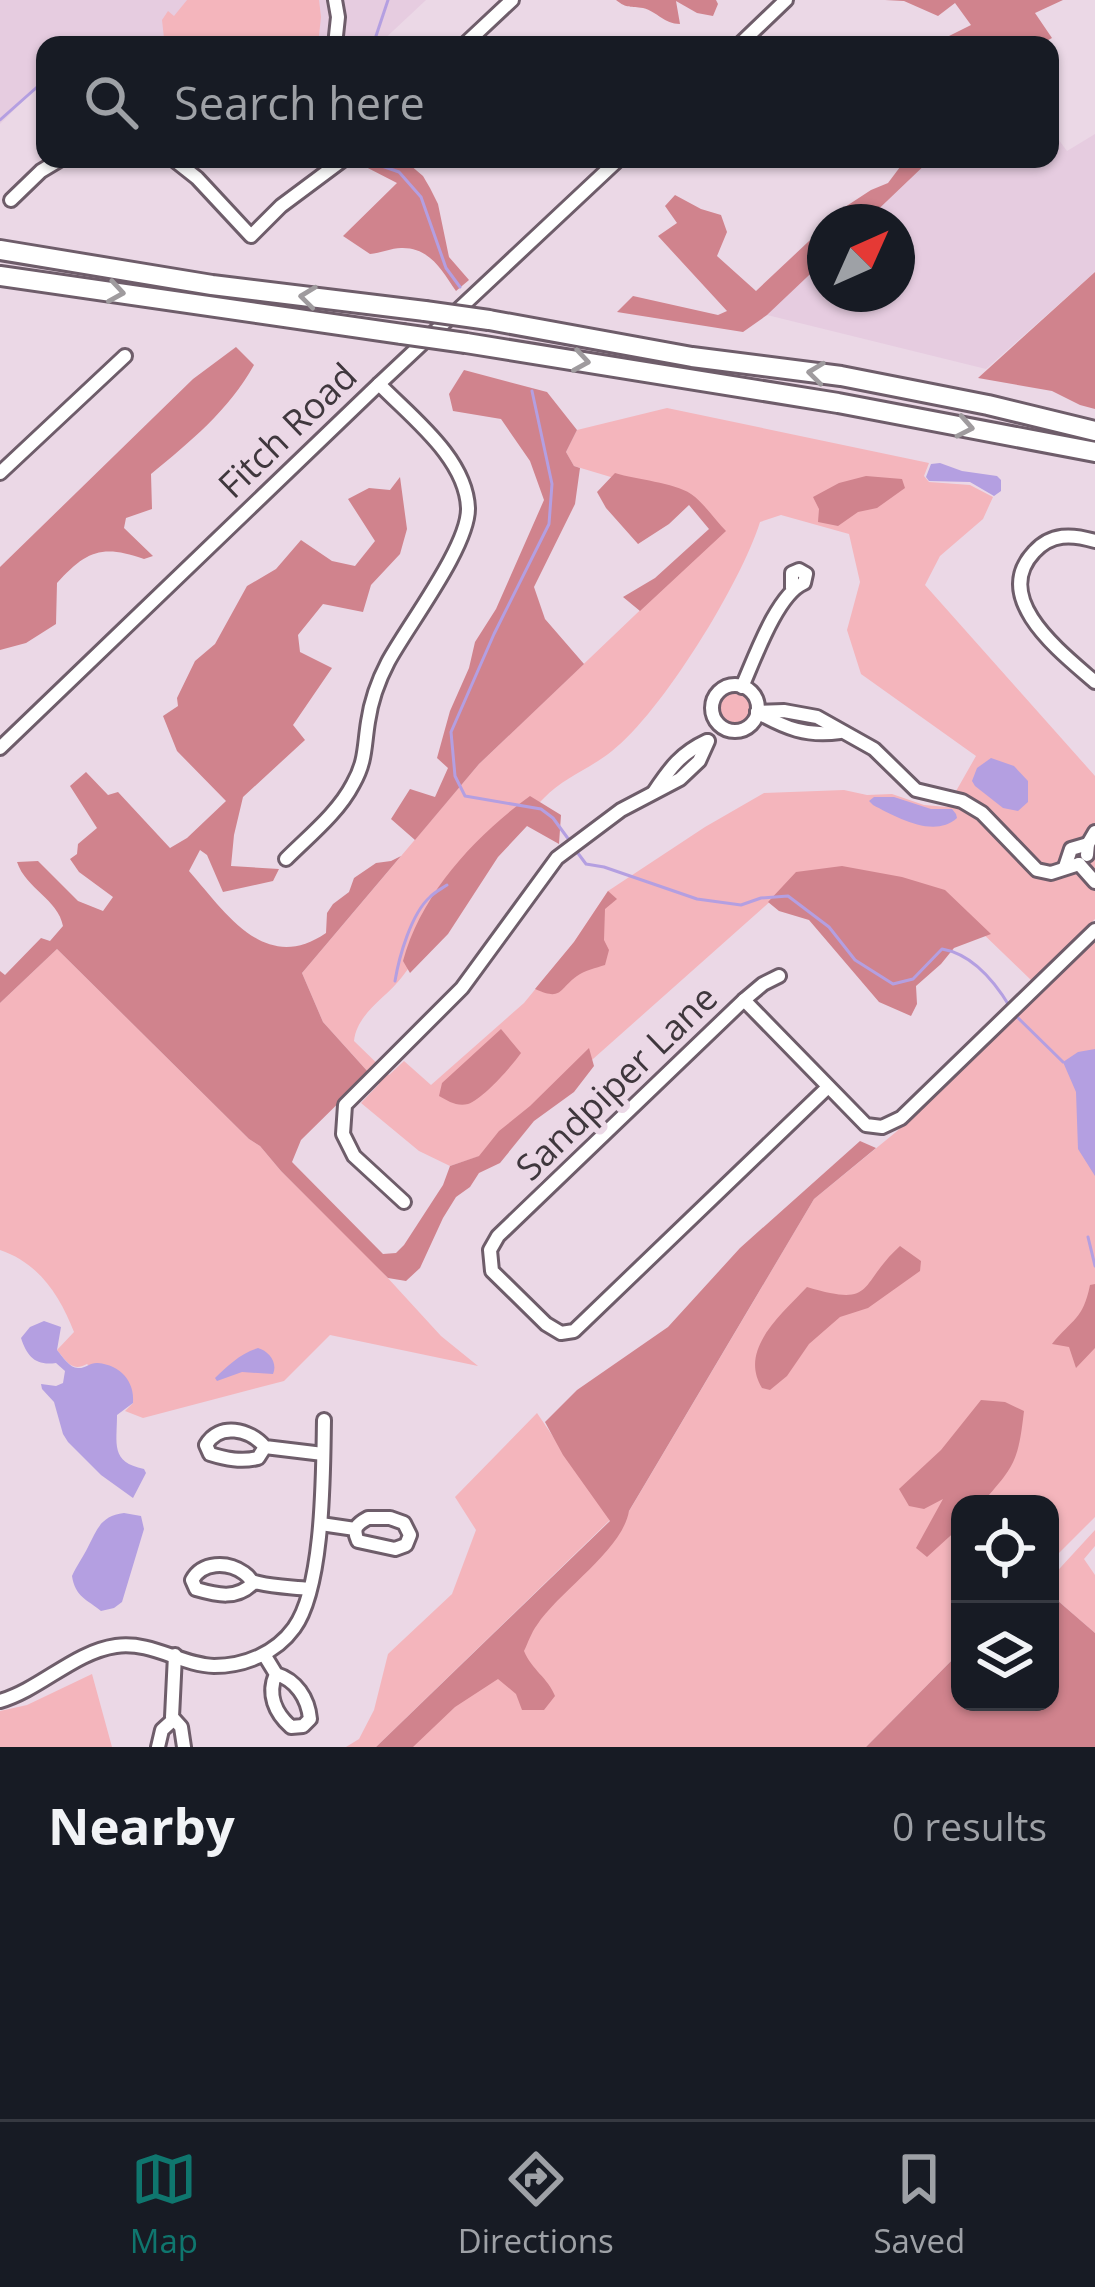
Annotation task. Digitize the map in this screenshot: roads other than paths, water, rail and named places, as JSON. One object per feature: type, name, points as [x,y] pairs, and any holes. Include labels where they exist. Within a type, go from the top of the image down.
[{"type":"highway","points":[[0,250],[842,376],[1095,431]]},
{"type":"highway","points":[[0,276],[466,343],[838,403],[1095,452]]},
{"type":"street","points":[[335,0],[336,36]]},
{"type":"street","points":[[474,36],[512,0]]},
{"type":"street","points":[[748,36],[786,0]]},
{"type":"street","points":[[10,200],[46,168]]},
{"type":"street","points":[[184,168],[251,236],[281,206],[332,168]]},
{"type":"street","name":"Fitch Road","points":[[0,748],[609,168]]},
{"type":"street","points":[[0,473],[125,356]]},
{"type":"street","points":[[286,859],[340,805],[352,786],[365,760],[377,683],[459,543],[469,512],[464,487],[449,456],[379,384]]},
{"type":"street","points":[[1095,541],[1060,536],[1041,544],[1022,567],[1020,579],[1020,598],[1030,618],[1095,682]]},
{"type":"street","points":[[742,687],[792,588]]},
{"type":"street","points":[[742,687],[754,697],[757,712],[744,729],[723,728],[713,717],[712,702],[721,690],[742,687]]},
{"type":"street","points":[[757,712],[817,717],[874,749],[916,790],[962,801],[982,813],[1037,870],[1051,873],[1085,855],[1095,882]]},
{"type":"street","points":[[404,1202],[354,1156],[344,1134],[345,1105],[462,988],[557,858],[621,809],[680,779],[723,728]]},
{"type":"street","points":[[745,1000],[866,1125],[882,1127],[901,1118],[1095,930]]},
{"type":"street","name":"Sandpiper Lane","points":[[779,976],[745,1000],[498,1236],[490,1250],[492,1270],[546,1324],[561,1333],[574,1331],[827,1088]]},
{"type":"street","points":[[0,1701],[44,1682],[87,1655],[115,1646],[143,1646],[211,1666],[265,1656],[295,1628],[309,1589],[321,1524],[323,1420]]},
{"type":"street","points":[[265,1448],[323,1454]]},
{"type":"street","points":[[321,1524],[355,1529]]},
{"type":"street","points":[[254,1583],[309,1589]]},
{"type":"street","points":[[158,1747],[162,1730],[173,1720],[175,1655]]},
{"type":"street","points":[[265,1656],[276,1674]]},
{"type":"street","points":[[173,1720],[181,1727],[184,1747]]},
{"type":"waterway","points":[[376,36],[388,0]]},
{"type":"waterway","points":[[0,120],[36,88]]},
{"type":"waterway","points":[[388,168],[399,172],[421,197],[446,268],[460,287]]},
{"type":"waterway","points":[[532,391],[552,484],[549,524],[451,732],[455,776],[465,796],[541,809],[572,844]]},
{"type":"waterway","points":[[577,852],[586,864],[697,899],[741,905],[788,896],[829,927],[855,960],[893,984],[913,979],[942,949],[953,952],[982,970],[1010,1007]]},
{"type":"waterway","points":[[395,981],[417,914],[447,885]]},
{"type":"waterway","points":[[1015,1015],[1063,1062]]},
{"type":"waterway","points":[[1088,1237],[1095,1266]]}]
